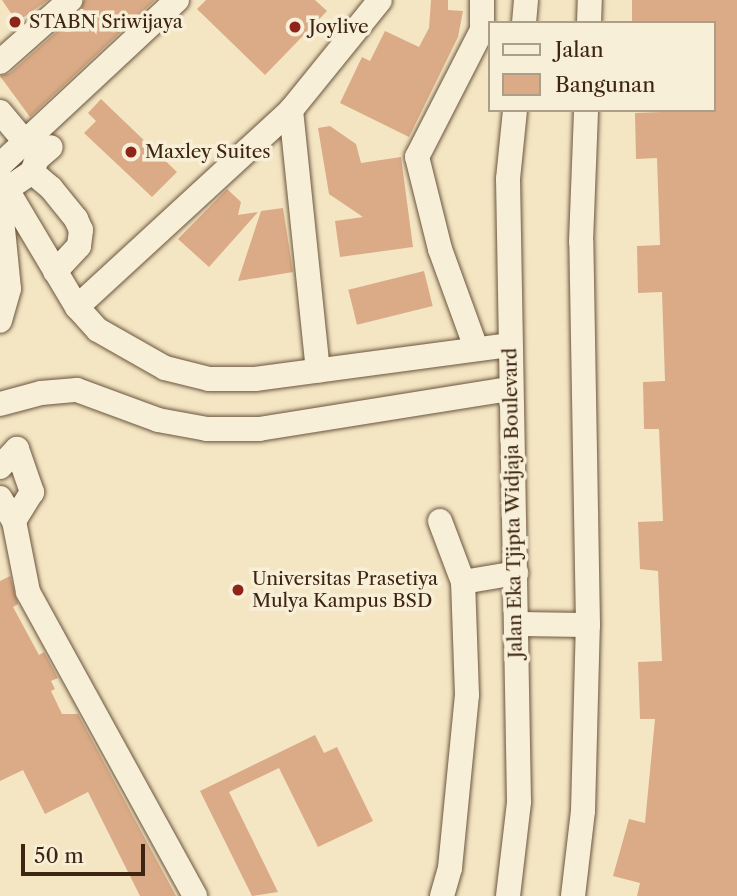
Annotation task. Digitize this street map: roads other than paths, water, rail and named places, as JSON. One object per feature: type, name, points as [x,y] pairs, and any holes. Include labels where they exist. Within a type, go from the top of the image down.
[{"type":"street","points":[[0,62],[70,0]]},
{"type":"street","points":[[0,165],[177,0]]},
{"type":"street","points":[[77,307],[291,110],[380,0]]},
{"type":"street","points":[[476,348],[427,208],[417,157],[478,40],[482,0]]},
{"type":"street","points":[[524,21],[526,0]]},
{"type":"street","points":[[589,21],[590,0]]},
{"type":"street","points":[[291,110],[318,371]]},
{"type":"street","points":[[0,112],[25,142]]},
{"type":"street","name":"Jalan Eka Tjipta Widjaja Boulevard","points":[[509,896],[519,802],[509,345],[508,179],[515,112]]},
{"type":"street","points":[[573,896],[583,811],[588,625],[581,243],[586,112]]},
{"type":"street","points":[[2,189],[32,172],[37,159],[51,147]]},
{"type":"street","points":[[32,172],[51,188],[81,230],[79,246],[55,272]]},
{"type":"street","points":[[2,189],[77,307],[98,330],[165,368],[209,379],[255,379],[509,345]]},
{"type":"street","points":[[0,321],[9,289],[2,189]]},
{"type":"street","points":[[0,404],[41,393],[77,390],[158,420],[207,429],[259,429],[510,389]]},
{"type":"street","points":[[8,458],[32,492],[10,532]]},
{"type":"street","points":[[0,498],[28,592],[195,896]]},
{"type":"street","points":[[440,522],[463,582],[467,695],[450,868],[442,896]]},
{"type":"street","points":[[463,582],[516,572]]},
{"type":"street","points":[[517,624],[588,625]]},
{"type":"place","name":"STABN Sriwijaya","points":[[15,22]]},
{"type":"place","name":"Joylive","points":[[295,27]]},
{"type":"place","name":"Maxley Suites","points":[[131,152]]},
{"type":"place","name":"Universitas Prasetiya Mulya Kampus BSD","points":[[238,590]]}]
